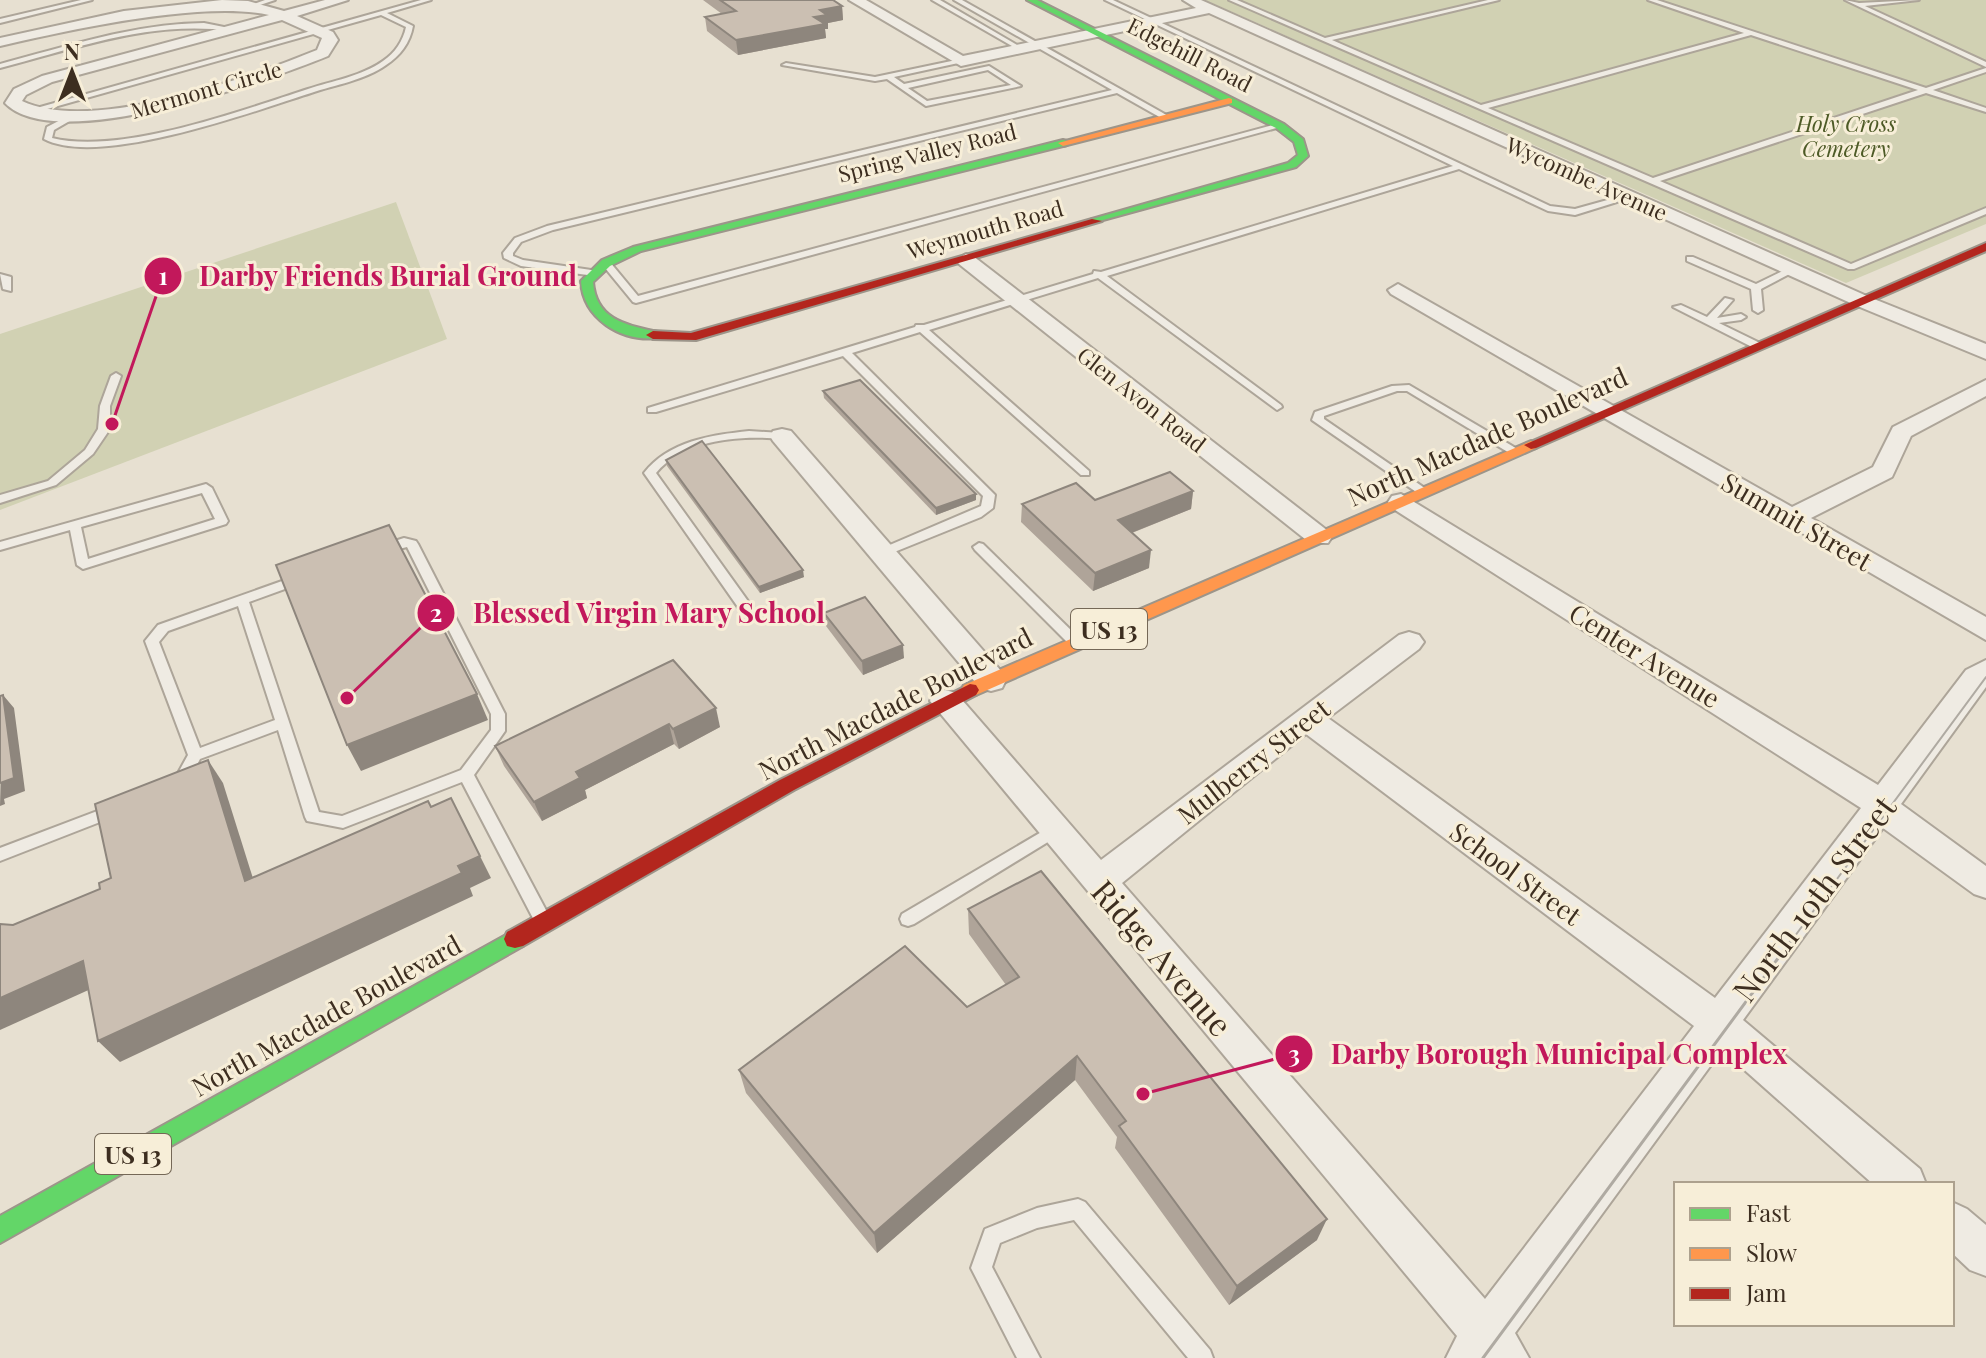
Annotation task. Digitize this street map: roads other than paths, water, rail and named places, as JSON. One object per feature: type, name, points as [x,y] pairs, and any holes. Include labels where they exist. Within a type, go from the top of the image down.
[{"type":"street","points":[[30,111],[13,103],[14,98],[47,79],[341,0]]},
{"type":"street","points":[[856,0],[961,61],[1210,9]]},
{"type":"street","name":"Edgehill Road","points":[[1031,0],[1280,126],[1302,146],[1303,156],[1292,165]]},
{"type":"street","name":"Wycombe Avenue","points":[[1190,0],[1862,301],[1986,352]]},
{"type":"street","name":"Mermont Circle","points":[[0,42],[124,13],[212,3],[251,6],[281,16],[328,35],[331,44],[323,53],[303,61],[129,112],[70,117],[30,111]]},
{"type":"street","name":"Spring Valley Road","points":[[600,268],[637,249],[1229,101]]},
{"type":"street","name":"Weymouth Road","points":[[600,268],[585,289],[587,299],[615,326],[650,337],[691,337],[1292,165]]},
{"type":"street","name":"North Macdade Boulevard","points":[[0,1230],[787,785],[945,701],[1986,247]]},
{"type":"street","name":"Glen Avon Road","points":[[966,260],[1319,537]]},
{"type":"street","name":"Summit Street","points":[[1398,290],[1986,630]]},
{"type":"street","points":[[1792,517],[1883,472],[1901,432],[1986,387]]},
{"type":"street","points":[[782,436],[991,680]]},
{"type":"street","name":"Center Avenue","points":[[1411,497],[1844,779],[1986,884]]},
{"type":"street","name":"Mulberry Street","points":[[1098,882],[1306,718],[1409,642]]},
{"type":"street","name":"North 10th Street","points":[[1487,1350],[1722,1026],[1884,810],[1977,677],[1986,670]]},
{"type":"street","name":"Ridge Avenue","points":[[945,701],[1487,1350]]},
{"type":"street","name":"School Street","points":[[1306,718],[1722,1026],[1903,1182]]},
{"type":"street","points":[[1954,1226],[1986,1254]]},
{"type":"lane","points":[[0,21],[89,0]]},
{"type":"lane","points":[[251,6],[272,0]]},
{"type":"lane","points":[[30,111],[428,0]]},
{"type":"lane","points":[[935,0],[1021,49]]},
{"type":"lane","points":[[957,0],[1166,117]]},
{"type":"lane","points":[[1108,0],[1535,204],[1562,211],[1583,211],[1629,197]]},
{"type":"lane","points":[[1232,0],[1851,267],[1986,211]]},
{"type":"lane","points":[[1325,40],[1496,0]]},
{"type":"lane","points":[[1651,0],[1986,110]]},
{"type":"lane","points":[[1848,0],[1986,68]]},
{"type":"lane","points":[[1857,4],[1916,0]]},
{"type":"lane","points":[[70,117],[50,129],[48,139],[77,146],[135,141],[371,71],[395,55],[409,32],[410,26],[405,21],[381,13]]},
{"type":"lane","points":[[0,66],[162,28],[205,25],[231,29]]},
{"type":"lane","points":[[1482,107],[1751,33]]},
{"type":"lane","points":[[786,65],[875,79],[961,61]]},
{"type":"lane","points":[[929,68],[944,78]]},
{"type":"lane","points":[[889,77],[902,87],[926,104],[1017,86],[989,68],[902,87]]},
{"type":"lane","points":[[1653,181],[1986,68]]},
{"type":"lane","points":[[1115,91],[550,228],[518,240],[508,253],[509,258],[521,263],[600,268],[636,300],[1280,126]]},
{"type":"lane","points":[[652,410],[1018,300],[1097,273],[1458,167]]},
{"type":"lane","points":[[1690,259],[1756,288]]},
{"type":"lane","points":[[1744,294],[1792,270]]},
{"type":"lane","points":[[1097,273],[1277,407]]},
{"type":"lane","points":[[0,277],[6,277],[8,289]]},
{"type":"lane","points":[[1756,288],[1758,310]]},
{"type":"lane","points":[[1708,322],[1728,300]]},
{"type":"lane","points":[[1678,307],[1758,346]]},
{"type":"lane","points":[[1708,322],[1741,317]]},
{"type":"lane","points":[[920,327],[1085,473]]},
{"type":"lane","points":[[844,351],[989,495],[987,508],[977,514],[882,553]]},
{"type":"lane","points":[[0,499],[52,483],[89,452],[104,429],[105,406],[116,376]]},
{"type":"lane","points":[[1411,497],[1318,420],[1319,414],[1396,388],[1409,388],[1515,452]]},
{"type":"lane","points":[[745,607],[650,473],[660,459],[725,437],[755,433],[782,436]]},
{"type":"lane","points":[[0,546],[206,488],[222,521],[83,565],[75,526]]},
{"type":"lane","points":[[242,599],[313,817],[343,822],[466,774],[498,731],[498,714],[412,544],[404,542],[367,555]]},
{"type":"lane","points":[[979,547],[1076,643]]},
{"type":"lane","points":[[195,755],[152,641],[163,628],[312,574]]},
{"type":"lane","points":[[166,790],[180,785],[195,755],[283,723]]},
{"type":"lane","points":[[466,774],[544,923]]},
{"type":"lane","points":[[0,855],[125,806]]},
{"type":"lane","points":[[908,919],[1055,830]]},
{"type":"lane","points":[[1029,1358],[981,1268],[992,1236],[1037,1218],[1078,1209],[1202,1358]]},
{"type":"tram line","points":[[1792,940],[1986,677]]},
{"type":"tram line","points":[[1483,1358],[1793,938]]},
{"type":"place","name":"Darby Friends Burial Ground","points":[[112,424]]},
{"type":"place","name":"Blessed Virgin Mary School","points":[[347,698]]},
{"type":"place","name":"Darby Borough Municipal Complex","points":[[1143,1094]]},
{"type":"park label","name":"Holy Cross Cemetery","points":[[1846,136]]}]
